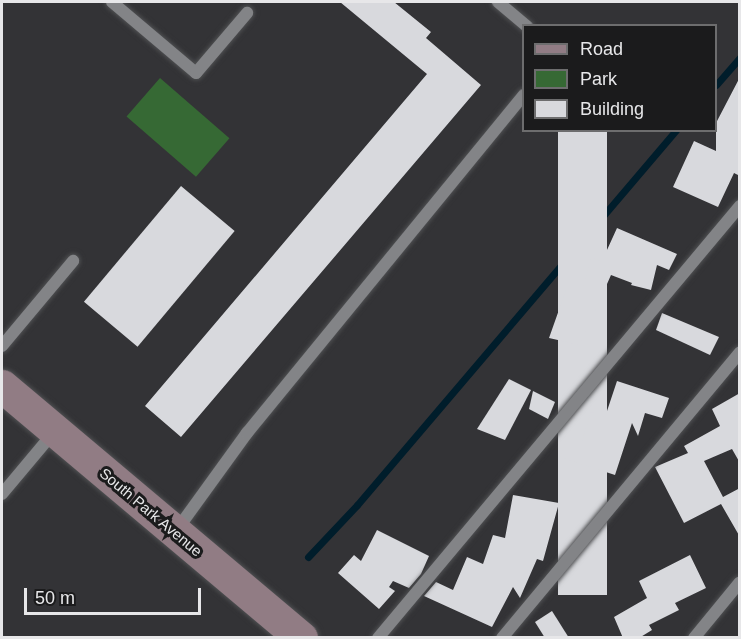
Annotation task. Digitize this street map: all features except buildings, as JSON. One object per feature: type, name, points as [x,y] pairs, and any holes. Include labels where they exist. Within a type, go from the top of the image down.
[{"type":"main road","name":"South Park Avenue","points":[[2,386],[301,638]]},
{"type":"lane","points":[[112,2],[196,73],[247,13]]},
{"type":"lane","points":[[498,2],[525,24]]},
{"type":"lane","points":[[175,533],[247,434],[522,97]]},
{"type":"lane","points":[[378,638],[740,206]]},
{"type":"lane","points":[[2,346],[73,261]]},
{"type":"lane","points":[[502,638],[740,352]]},
{"type":"lane","points":[[2,494],[54,431]]},
{"type":"lane","points":[[694,638],[740,582]]},
{"type":"green space","points":[[160,78],[229,138],[196,177],[127,116]]},
{"type":"waterway","points":[[717,84],[740,57]]},
{"type":"waterway","points":[[308,557],[357,505],[674,132]]}]
